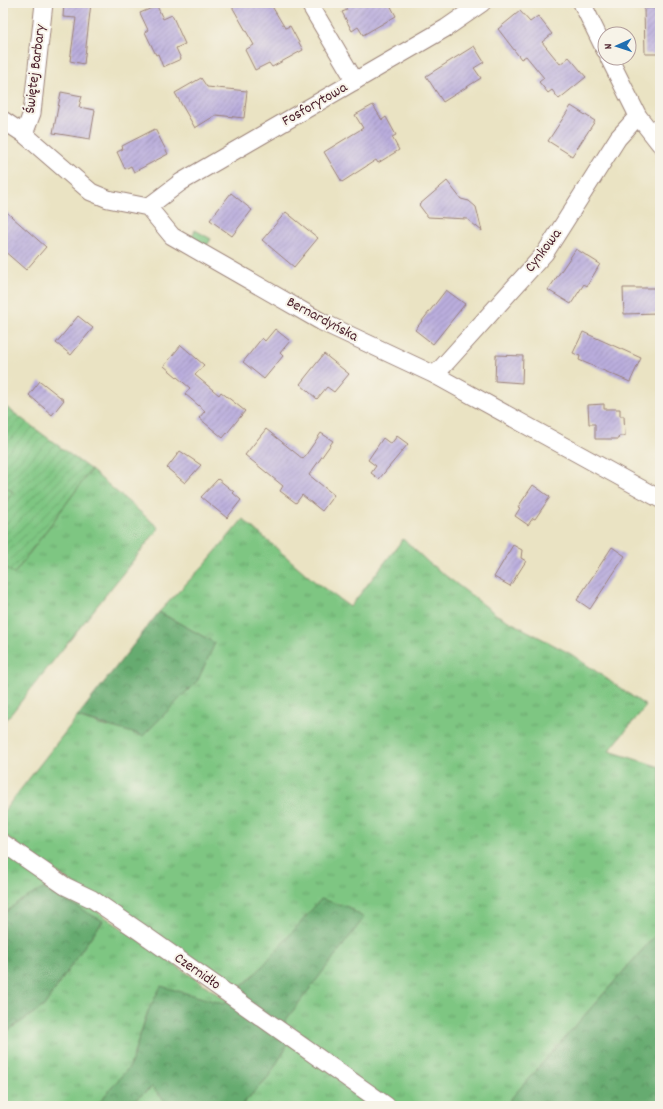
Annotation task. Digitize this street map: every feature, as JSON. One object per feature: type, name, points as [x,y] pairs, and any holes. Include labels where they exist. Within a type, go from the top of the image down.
[{"type":"street","name":"Świętej Barbary","points":[[24,134],[32,113],[44,3]]},
{"type":"street","points":[[309,3],[355,81]]},
{"type":"street","name":"Fosforytowa","points":[[148,207],[181,182],[446,28],[482,3]]},
{"type":"street","points":[[582,3],[597,34]]},
{"type":"street","points":[[613,66],[638,116],[660,144]]},
{"type":"street","name":"Cynkowa","points":[[435,375],[541,258],[618,138],[638,116]]},
{"type":"street","points":[[3,120],[24,134],[91,192],[108,199],[148,207]]},
{"type":"street","name":"Bernardyńska","points":[[148,207],[172,236],[322,322],[435,375],[660,499]]},
{"type":"street","name":"Czernidło","points":[[3,844],[65,886],[92,899],[139,930],[387,1106]]},
{"type":"green space","points":[[195,230],[211,239],[204,250],[188,238],[189,235],[192,236]]},
{"type":"green space","points":[[6,407],[91,470],[14,574],[3,565],[3,506],[13,492],[3,484],[3,410]]},
{"type":"green space","points":[[91,470],[159,528],[3,724],[3,565],[14,574]]},
{"type":"green space","points":[[3,484],[13,492],[3,506]]},
{"type":"green space","points":[[243,519],[314,581],[350,607],[403,539],[429,563],[497,615],[571,654],[646,706],[609,751],[660,767],[660,930],[505,1106],[394,1106],[285,1031],[285,1021],[363,918],[348,907],[260,969],[232,996],[3,834],[3,812],[77,717],[108,727],[215,643],[159,612],[206,563]]},
{"type":"green space","points":[[159,612],[215,643],[198,680],[143,736],[77,717]]},
{"type":"green space","points":[[3,847],[228,1001],[224,1004],[148,1011],[130,1066],[96,1106],[3,1106],[3,1034],[44,1006],[103,921],[18,902],[3,915]]},
{"type":"green space","points":[[43,889],[103,921],[44,1006],[3,1034],[3,915],[18,902]]},
{"type":"green space","points":[[321,899],[348,907],[364,918],[285,1021],[286,1048],[269,1076],[241,1106],[170,1106],[152,1087],[127,1106],[96,1106],[130,1066],[148,1011],[161,986],[224,1004],[260,969]]},
{"type":"green space","points":[[660,930],[660,1106],[505,1106],[514,1095]]},
{"type":"green space","points":[[286,1042],[380,1106],[241,1106],[269,1076]]},
{"type":"green space","points":[[152,1087],[170,1106],[127,1106]]},
{"type":"building","points":[[64,3],[91,3],[84,64],[70,61],[76,18],[63,17]]},
{"type":"building","points":[[230,3],[270,3],[285,28],[290,26],[303,50],[272,67],[269,63],[255,70],[245,50],[254,45]]},
{"type":"building","points":[[343,3],[389,3],[396,16],[363,35],[358,27],[352,31],[342,12],[347,10]]},
{"type":"building","points":[[157,6],[163,19],[172,15],[185,44],[176,48],[181,59],[163,67],[158,54],[156,55],[145,32],[148,30],[140,13]]},
{"type":"building","points":[[644,8],[660,8],[660,54],[645,54]]},
{"type":"building","points":[[520,11],[530,22],[538,16],[552,34],[542,42],[560,64],[569,57],[586,77],[559,99],[552,90],[548,93],[539,82],[544,78],[526,56],[521,59],[498,29]]},
{"type":"building","points":[[474,46],[484,62],[474,68],[481,78],[443,102],[426,76]]},
{"type":"building","points":[[201,78],[207,87],[247,91],[244,118],[216,115],[195,128],[175,93]]},
{"type":"building","points":[[61,92],[82,96],[79,107],[95,110],[90,139],[53,133]]},
{"type":"building","points":[[373,105],[382,120],[386,117],[396,135],[392,137],[399,150],[378,163],[376,160],[342,182],[324,152],[363,128],[355,115]]},
{"type":"building","points":[[571,106],[595,121],[572,156],[548,141]]},
{"type":"building","points":[[155,129],[168,154],[134,172],[131,166],[125,169],[117,152],[123,149],[122,146]]},
{"type":"building","points":[[447,181],[461,199],[469,201],[476,207],[482,231],[467,219],[428,217],[419,205]]},
{"type":"building","points":[[231,193],[252,210],[232,236],[210,220]]},
{"type":"building","points":[[3,209],[46,247],[26,270],[3,250]]},
{"type":"building","points":[[286,212],[318,238],[294,267],[262,240]]},
{"type":"building","points":[[576,249],[600,264],[587,286],[584,284],[571,304],[548,290]]},
{"type":"building","points":[[623,288],[657,288],[657,313],[624,314]]},
{"type":"building","points":[[446,290],[465,304],[433,344],[415,330]]},
{"type":"building","points":[[78,316],[93,328],[71,355],[56,343]]},
{"type":"building","points":[[275,329],[290,341],[280,353],[283,356],[264,379],[243,362],[262,338],[265,341]]},
{"type":"building","points":[[583,332],[641,358],[630,382],[579,360],[580,356],[573,353]]},
{"type":"building","points":[[181,345],[204,365],[195,375],[219,395],[221,392],[245,411],[223,438],[199,418],[205,411],[185,394],[190,388],[164,366]]},
{"type":"building","points":[[324,354],[349,374],[334,392],[327,387],[317,399],[300,384]]},
{"type":"building","points":[[496,355],[523,356],[522,383],[495,381]]},
{"type":"building","points":[[40,381],[64,400],[52,415],[29,395]]},
{"type":"building","points":[[604,404],[604,409],[620,409],[620,416],[624,416],[625,436],[619,436],[618,439],[595,439],[595,424],[589,424],[588,405]]},
{"type":"building","points":[[266,429],[303,459],[321,433],[333,441],[309,475],[334,495],[322,511],[302,495],[296,503],[280,491],[283,486],[245,455]]},
{"type":"building","points":[[397,436],[408,444],[379,479],[371,473],[376,466],[368,460],[383,438],[391,444]]},
{"type":"building","points":[[180,451],[201,465],[185,483],[167,468]]},
{"type":"building","points":[[218,479],[241,500],[227,518],[201,497]]},
{"type":"building","points":[[533,485],[550,497],[535,519],[533,518],[528,525],[515,516],[520,508],[518,507]]},
{"type":"building","points":[[513,545],[522,550],[521,558],[526,561],[510,586],[494,577]]},
{"type":"building","points":[[612,547],[625,556],[590,609],[577,600]]}]
